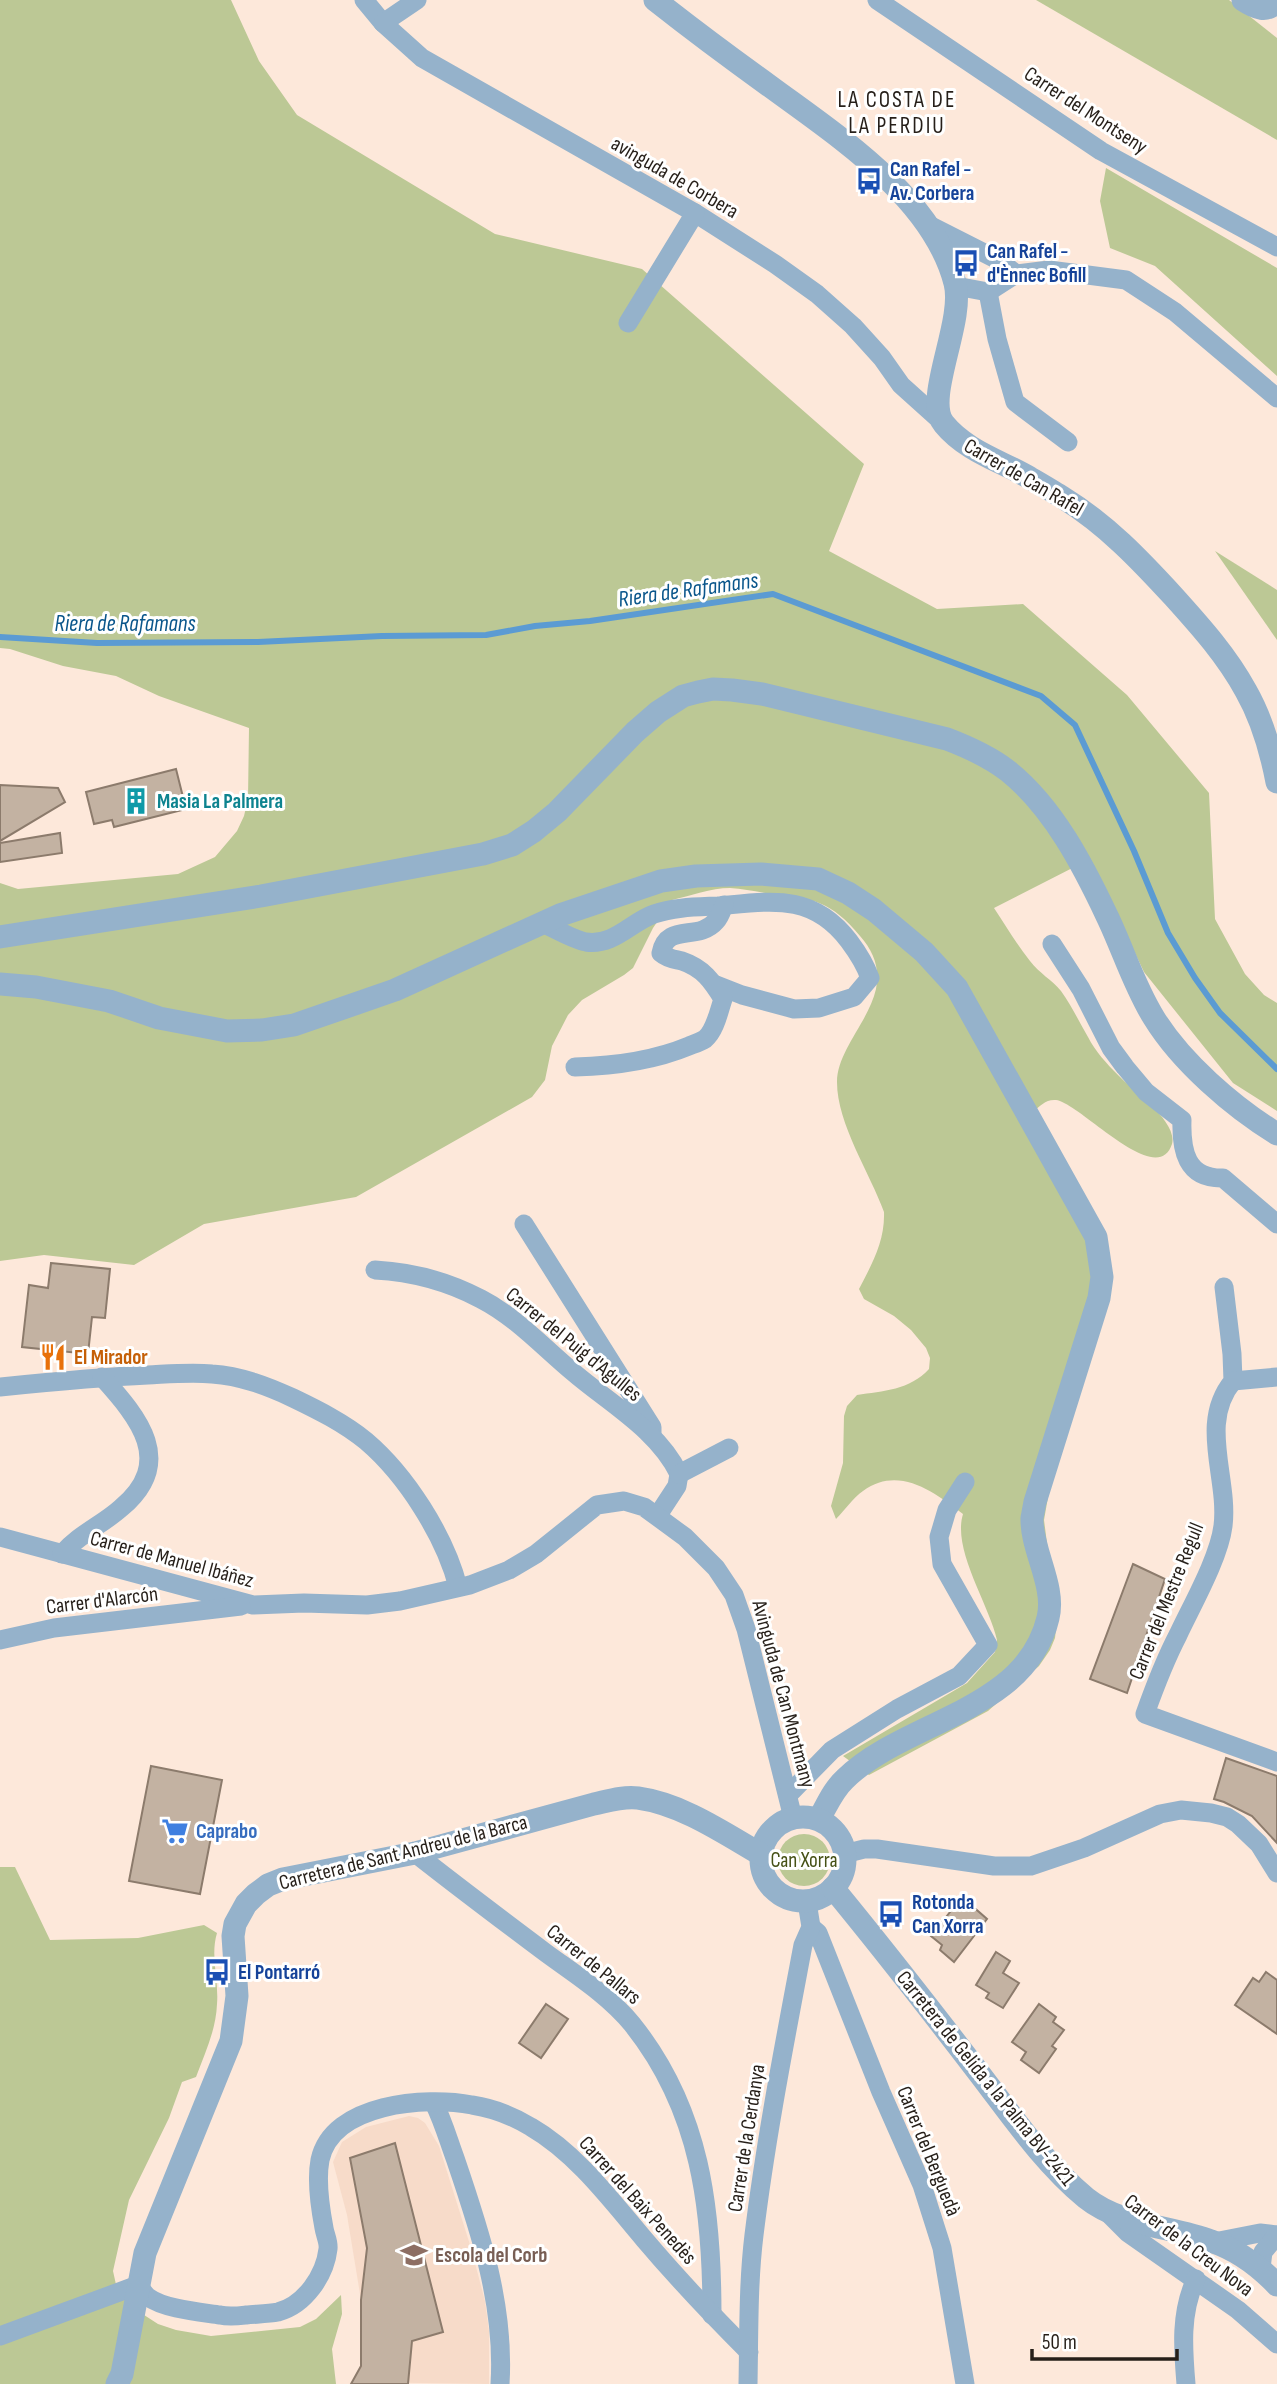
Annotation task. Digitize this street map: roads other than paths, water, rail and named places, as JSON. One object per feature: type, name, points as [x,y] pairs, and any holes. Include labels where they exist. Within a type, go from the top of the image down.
[{"type":"street","name":"avinguda de Corbera","points":[[364,0],[383,23],[422,58],[695,213],[817,294],[853,326],[882,358],[901,385],[941,421]]},
{"type":"street","points":[[383,23],[417,0]]},
{"type":"street","points":[[655,0],[849,146],[898,191],[927,224],[944,251],[956,286],[956,320],[937,403],[941,421]]},
{"type":"street","name":"Carrer del Montseny","points":[[877,0],[1101,150],[1277,247]]},
{"type":"street","points":[[1243,0],[1256,8],[1276,6]]},
{"type":"street","points":[[628,323],[695,213]]},
{"type":"street","points":[[927,224],[1000,261],[1016,274]]},
{"type":"street","points":[[956,286],[988,292],[1016,274],[1049,270],[1126,279],[1175,312],[1277,398]]},
{"type":"street","points":[[988,292],[997,339],[1015,402],[1068,442]]},
{"type":"street","name":"Carrer de Can Rafel","points":[[941,421],[957,438],[1072,503],[1136,555],[1198,624],[1247,691],[1259,718],[1277,782]]},
{"type":"street","points":[[0,937],[261,896],[483,854],[512,845],[557,812],[635,732],[670,703],[683,696],[713,689],[762,694],[947,739],[970,748],[1009,772],[1032,794],[1084,871],[1155,1019],[1189,1061],[1220,1091],[1258,1123],[1277,1134]]},
{"type":"street","points":[[0,984],[36,987],[109,1001],[159,1018],[216,1029],[262,1030],[294,1025],[395,990],[542,923],[661,881],[734,874],[794,875],[818,879],[848,893],[873,910],[924,952],[957,988],[1096,1237],[1102,1277],[1099,1298],[1051,1446],[1032,1518],[1049,1614],[1033,1653],[1016,1674],[980,1702],[876,1755],[846,1778],[835,1790],[819,1819]]},
{"type":"street","points":[[542,923],[587,942],[612,939],[653,914],[677,909],[783,902],[799,904],[818,912],[841,931],[866,965],[870,978],[854,997],[819,1008],[794,1009],[742,995],[714,984]]},
{"type":"street","points":[[575,1067],[642,1060],[706,1038],[717,1019],[723,999],[702,970],[667,958],[661,953],[663,943],[669,935],[705,929],[717,920],[724,905]]},
{"type":"street","points":[[1052,944],[1081,989],[1111,1048],[1125,1067],[1146,1092],[1182,1120],[1183,1149],[1195,1170],[1212,1178],[1223,1178],[1277,1224]]},
{"type":"street","points":[[524,1224],[652,1427],[653,1438]]},
{"type":"street","name":"Carrer del Puig d'Agulles","points":[[375,1270],[406,1272],[436,1279],[482,1299],[517,1322],[653,1438],[679,1474]]},
{"type":"street","points":[[1223,1287],[1233,1381],[1277,1377]]},
{"type":"street","points":[[0,1387],[102,1377],[194,1374],[240,1378],[266,1385],[337,1421],[366,1441],[406,1485],[428,1517],[445,1549],[458,1587]]},
{"type":"street","points":[[62,1554],[79,1537],[122,1508],[147,1477],[150,1455],[142,1429],[102,1377]]},
{"type":"street","name":"Carrer del Mestre Regull","points":[[1233,1381],[1223,1393],[1216,1414],[1216,1448],[1223,1490],[1223,1528],[1197,1597],[1159,1673],[1146,1714],[1277,1762]]},
{"type":"street","points":[[658,1515],[677,1486],[679,1474],[729,1448]]},
{"type":"street","points":[[788,1795],[832,1750],[897,1709],[959,1676],[988,1645],[942,1564],[939,1536],[947,1510],[965,1482]]},
{"type":"street","name":"Avinguda de Can Montmany","points":[[458,1587],[485,1580],[523,1563],[597,1505],[624,1501],[658,1515],[716,1568],[734,1595],[746,1629],[793,1818]]},
{"type":"street","name":"Carrer de Manuel Ibáñez","points":[[0,1537],[253,1605],[367,1605],[400,1601],[458,1587]]},
{"type":"street","name":"Carrer d'Alarcón","points":[[0,1640],[54,1628],[253,1605]]},
{"type":"street","name":"Carretera de Sant Andreu de la Barca","points":[[117,2384],[122,2374],[145,2253],[231,2041],[237,1996],[233,1936],[239,1915],[256,1894],[283,1879],[415,1853],[623,1798],[653,1802],[682,1812],[720,1830],[762,1855]]},
{"type":"street","points":[[844,1854],[877,1849],[994,1866],[1031,1866],[1084,1848],[1160,1814],[1181,1810],[1211,1813],[1238,1824],[1259,1844],[1277,1873]]},
{"type":"street","points":[[806,1816],[819,1819],[837,1833],[842,1842],[844,1867],[832,1888],[820,1898],[796,1902],[783,1897],[766,1878],[761,1866],[765,1844],[772,1833],[793,1818],[806,1816]]},
{"type":"street","name":"Carrer de Pallars","points":[[415,1853],[601,1993],[630,2023],[660,2063],[688,2123],[703,2179],[709,2226],[712,2315]]},
{"type":"street","name":"Carretera de Gelida a la Palma BV-2421","points":[[832,1888],[1048,2161],[1088,2200],[1132,2220],[1214,2242],[1261,2268],[1277,2285]]},
{"type":"street","name":"Carrer de la Cerdanya","points":[[748,2384],[750,2297],[756,2224],[773,2107],[812,1939],[807,1902]]},
{"type":"street","name":"Carrer del Berguedà","points":[[812,1939],[922,2185],[942,2248],[965,2384]]},
{"type":"street","name":"Carrer del Baix Penedès","points":[[138,2285],[149,2297],[160,2303],[226,2316],[280,2312],[307,2294],[322,2273],[328,2246],[319,2175],[320,2159],[330,2138],[344,2124],[374,2110],[417,2103],[471,2104],[493,2110],[533,2128],[555,2144],[611,2200],[712,2315],[749,2351]]},
{"type":"street","points":[[434,2103],[462,2174],[489,2271],[502,2357],[500,2384]]},
{"type":"street","name":"Carrer de la Creu Nova","points":[[1105,2210],[1128,2233],[1238,2310],[1277,2344]]},
{"type":"street","points":[[1214,2242],[1260,2233],[1277,2235]]},
{"type":"street","points":[[1261,2268],[1263,2252],[1277,2235]]},
{"type":"street","points":[[1186,2384],[1183,2349],[1185,2323],[1189,2293],[1196,2279]]},
{"type":"street","points":[[0,2336],[138,2285]]},
{"type":"waterway","name":"Riera de Rafamans","points":[[0,637],[97,643],[258,642],[382,636],[486,635],[773,594],[1041,696],[1075,725],[1134,851],[1168,933],[1220,1013],[1277,1069]]},
{"type":"place","name":"Can Rafel - Av. Corbera","points":[[869,181]]},
{"type":"place","name":"Can Rafel - d'Ènnec Bofill","points":[[966,263]]},
{"type":"place","name":"Masia La Palmera","points":[[136,801]]},
{"type":"place","name":"El Mirador","points":[[53,1357]]},
{"type":"place","name":"Caprabo","points":[[175,1831]]},
{"type":"place","name":"Rotonda Can Xorra","points":[[891,1914]]},
{"type":"place","name":"El Pontarró","points":[[217,1972]]},
{"type":"place","name":"Escola del Corb","points":[[414,2255]]},
{"type":"district","name":"LA COSTA DE LA PERDIU","points":[[897,112]]},
{"type":"park label","name":"Can Xorra","points":[[804,1860]]}]
